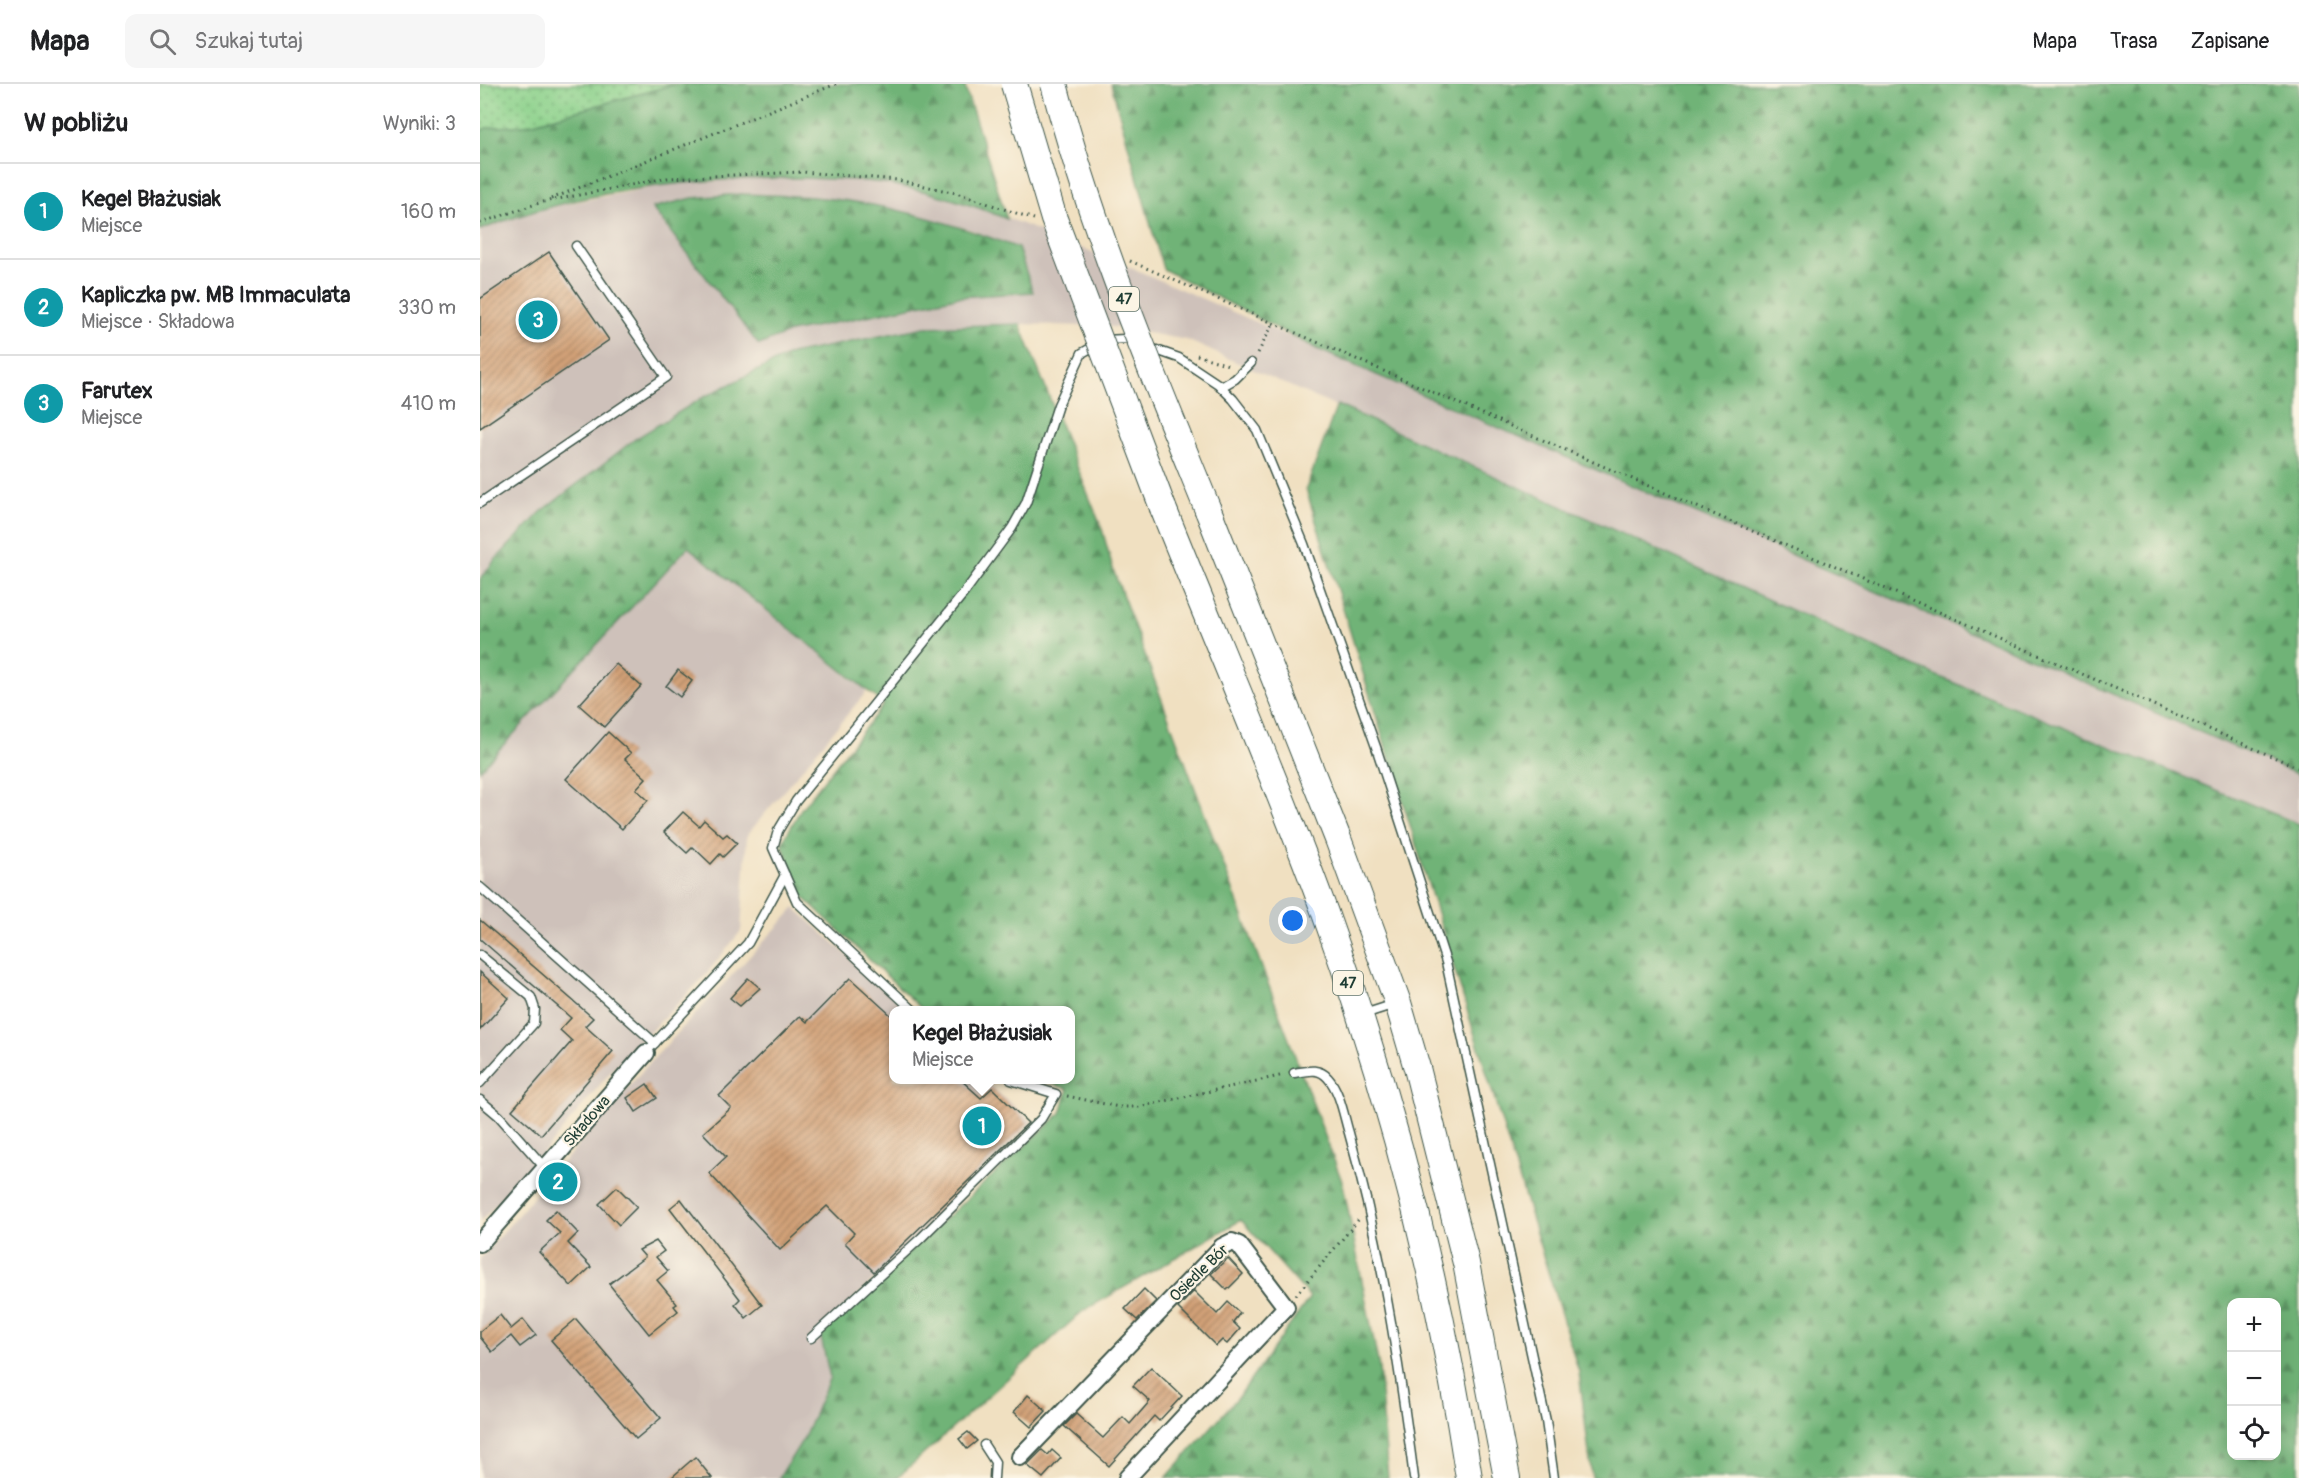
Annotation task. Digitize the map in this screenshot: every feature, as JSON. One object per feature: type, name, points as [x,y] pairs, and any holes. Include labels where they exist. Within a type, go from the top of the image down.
[{"type":"main road","name":"47","points":[[1014,84],[1053,219],[1163,508],[1325,913],[1390,1113],[1418,1221],[1446,1344],[1469,1478]]},
{"type":"main road","name":"47","points":[[1054,84],[1119,288],[1338,840],[1398,1003],[1417,1068],[1466,1263],[1508,1478]]},
{"type":"street","name":"Składowa","points":[[480,1243],[650,1048]]},
{"type":"street","name":"Osiedle Bór","points":[[1020,1457],[1226,1244],[1239,1245],[1286,1307]]},
{"type":"street","points":[[1127,1478],[1286,1307]]},
{"type":"lane","points":[[480,503],[666,377],[576,246]]},
{"type":"lane","points":[[908,1006],[797,902],[773,848],[778,831],[796,801],[964,593],[1012,528],[1026,503],[1058,405],[1082,353],[1105,340],[1125,339],[1179,358],[1221,387],[1257,430],[1299,534],[1376,747],[1446,963],[1541,1399],[1554,1478]]},
{"type":"lane","points":[[1221,387],[1235,379],[1251,363]]},
{"type":"lane","points":[[480,887],[650,1048],[748,943],[785,875]]},
{"type":"lane","points":[[480,955],[531,997],[535,1009],[534,1023],[480,1083]]},
{"type":"lane","points":[[1358,1016],[1398,1003]]},
{"type":"lane","points":[[1294,1073],[1310,1070],[1329,1078],[1344,1117],[1367,1208],[1400,1367],[1414,1478]]},
{"type":"lane","points":[[811,1338],[937,1222],[1041,1119],[1056,1094],[1024,1084]]},
{"type":"lane","points":[[480,1100],[499,1116],[545,1168]]},
{"type":"lane","points":[[984,1445],[995,1462],[994,1478]]},
{"type":"path","points":[[480,223],[543,202],[836,84]]},
{"type":"path","points":[[543,202],[667,178],[802,172],[898,180],[956,194],[1036,220]]},
{"type":"path","points":[[1123,258],[2299,768]]},
{"type":"path","points":[[1251,363],[1274,322]]},
{"type":"path","points":[[1056,1094],[1111,1106],[1138,1107],[1294,1073]]},
{"type":"path","points":[[1286,1307],[1349,1233],[1367,1208]]},
{"type":"shaded area","points":[[766,178],[846,179],[893,184],[970,203],[1141,272],[2299,775],[2299,824],[1935,675],[1187,340],[1115,327],[1020,324],[635,439],[541,512],[480,579],[480,230],[528,211],[671,184]],"holes":[[[741,194],[825,198],[908,213],[969,229],[1018,248],[1032,292],[957,297],[790,332],[759,345],[652,208],[693,198]]]},
{"type":"shaded area","points":[[688,547],[867,691],[747,835],[741,931],[703,978],[614,1068],[523,1177],[480,1221],[480,770]]},
{"type":"shaded area","points":[[795,908],[904,1006],[889,1006],[889,1084],[989,1084],[1032,1122],[820,1333],[830,1377],[805,1436],[779,1478],[480,1478],[480,1259],[643,1070]]},
{"type":"green space","points":[[480,84],[676,84],[526,125],[486,128],[480,132]]},
{"type":"green space","points":[[676,84],[964,84],[1007,219],[966,203],[883,183],[837,179],[762,178],[680,183],[598,196],[518,216],[480,230],[480,132],[486,128],[526,125]]},
{"type":"green space","points":[[1111,84],[2299,84],[2299,775],[1317,349],[1163,269]]},
{"type":"green space","points":[[741,194],[803,196],[873,205],[922,216],[971,231],[1018,248],[1033,292],[957,297],[790,332],[759,345],[652,208],[693,198]]},
{"type":"green space","points":[[1020,324],[1102,529],[1114,572],[1343,1184],[1379,1367],[1388,1478],[1166,1478],[1240,1395],[1310,1297],[1241,1220],[1083,1311],[897,1478],[779,1478],[805,1436],[830,1377],[820,1333],[1061,1113],[1068,1089],[1052,1084],[1075,1084],[1075,1006],[919,1006],[799,893],[782,843],[801,809],[884,704],[688,547],[480,770],[480,579],[541,512],[635,439],[702,398],[791,354],[925,327]]},
{"type":"green space","points":[[1337,405],[1935,675],[2299,824],[2299,1478],[1592,1478],[1579,1372],[1306,489]]},
{"type":"building","points":[[549,252],[609,340],[480,428],[480,299]]},
{"type":"building","points":[[616,664],[641,686],[604,727],[579,705]]},
{"type":"building","points":[[678,670],[692,681],[680,697],[666,686]]},
{"type":"building","points":[[608,732],[631,753],[625,759],[646,778],[636,789],[648,800],[622,829],[566,779]]},
{"type":"building","points":[[683,812],[699,826],[704,820],[723,837],[727,834],[737,843],[723,857],[720,854],[711,864],[693,847],[687,853],[664,832]]},
{"type":"building","points":[[480,920],[593,1018],[585,1026],[613,1051],[541,1135],[512,1110],[572,1041],[560,1030],[571,1018],[480,939]]},
{"type":"building","points":[[480,972],[509,998],[480,1030]]},
{"type":"building","points":[[748,978],[760,988],[740,1006],[730,998]]},
{"type":"building","points":[[850,978],[889,1013],[889,1084],[965,1084],[981,1098],[992,1088],[1028,1123],[874,1272],[845,1243],[854,1233],[827,1206],[780,1250],[709,1173],[726,1157],[703,1133],[731,1108],[719,1096],[800,1016],[807,1022]]},
{"type":"building","points":[[647,1084],[657,1098],[636,1112],[627,1098]]},
{"type":"building","points":[[617,1187],[637,1207],[619,1225],[599,1204]]},
{"type":"building","points":[[681,1199],[762,1305],[746,1318],[735,1304],[740,1299],[670,1208]]},
{"type":"building","points":[[556,1210],[578,1233],[568,1243],[591,1267],[571,1286],[539,1252],[560,1233],[546,1220]]},
{"type":"building","points":[[656,1241],[664,1251],[656,1257],[668,1271],[657,1280],[677,1304],[674,1306],[678,1311],[649,1334],[609,1284],[645,1257],[639,1250]]},
{"type":"building","points":[[1228,1258],[1243,1274],[1227,1290],[1211,1274]]},
{"type":"building","points":[[1144,1289],[1156,1301],[1137,1320],[1125,1309]]},
{"type":"building","points":[[1194,1291],[1217,1314],[1228,1302],[1240,1313],[1233,1322],[1240,1329],[1227,1344],[1222,1340],[1216,1346],[1178,1308]]},
{"type":"building","points":[[500,1315],[511,1329],[523,1319],[536,1335],[520,1347],[511,1336],[492,1352],[480,1337],[480,1331]]},
{"type":"building","points":[[576,1319],[661,1418],[636,1439],[551,1340]]},
{"type":"building","points":[[1151,1367],[1182,1396],[1159,1421],[1154,1416],[1109,1466],[1064,1426],[1076,1414],[1103,1438],[1123,1417],[1130,1424],[1150,1401],[1133,1386]]},
{"type":"building","points":[[1028,1395],[1046,1411],[1031,1427],[1014,1412]]},
{"type":"building","points":[[968,1432],[977,1441],[967,1449],[959,1439]]},
{"type":"building","points":[[1042,1450],[1048,1455],[1052,1450],[1061,1458],[1043,1478],[1027,1465]]},
{"type":"building","points":[[695,1457],[712,1478],[671,1478]]},
{"type":"place","name":"Farutex","points":[[538,320]]},
{"type":"place","name":"Kegel Błażusiak","points":[[982,1126]]},
{"type":"place","name":"Kapliczka pw. MB Immaculata","points":[[558,1182]]}]
